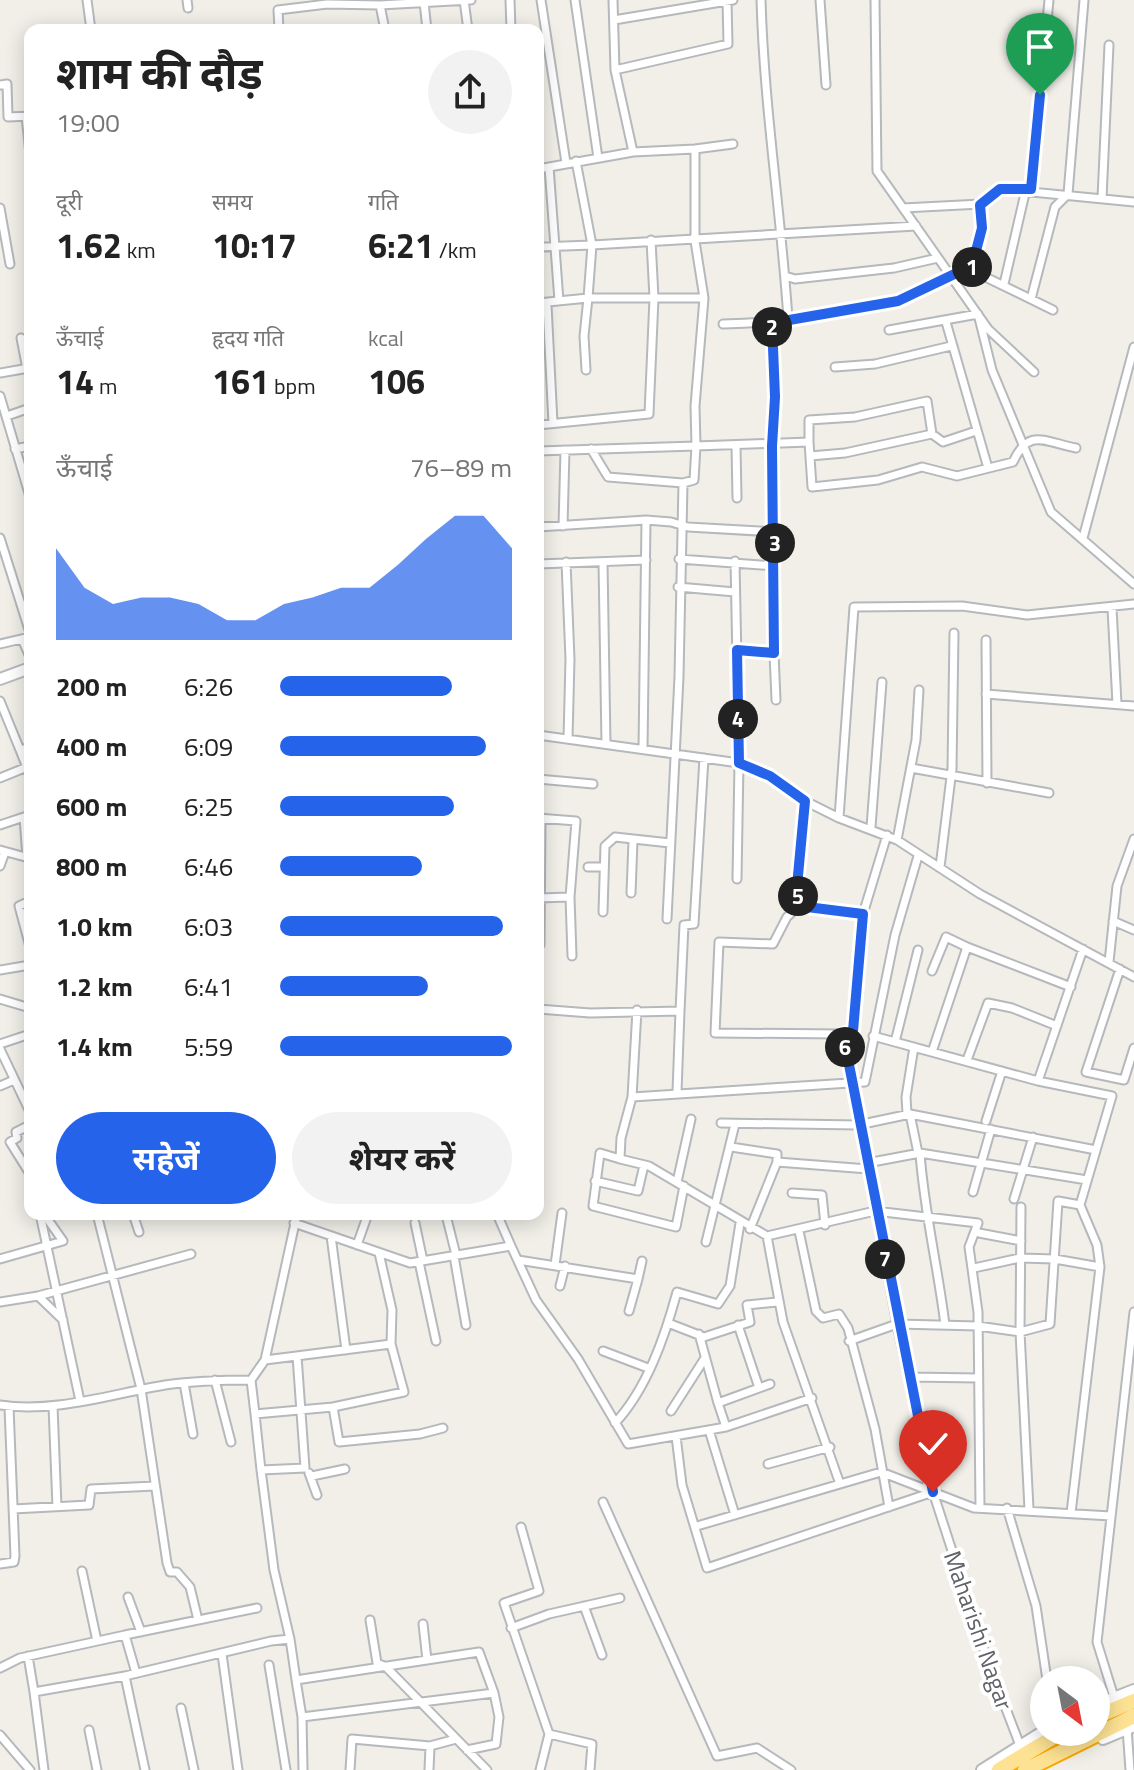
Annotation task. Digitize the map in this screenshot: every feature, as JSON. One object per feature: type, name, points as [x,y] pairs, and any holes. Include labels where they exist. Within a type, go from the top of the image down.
[{"type":"highway","points":[[1110,1711],[1134,1701]]},
{"type":"highway","points":[[1025,1770],[1132,1723]]},
{"type":"highway","points":[[999,1770],[1021,1749],[1030,1745]]},
{"type":"street","points":[[87,0],[90,24]]},
{"type":"street","points":[[464,0],[467,24]]},
{"type":"street","points":[[279,24],[278,10],[327,2],[471,0]]},
{"type":"street","points":[[510,0],[511,24]]},
{"type":"street","points":[[541,0],[566,163]]},
{"type":"street","points":[[575,0],[598,158]]},
{"type":"street","points":[[613,0],[615,70],[633,152]]},
{"type":"street","points":[[615,70],[728,44],[727,0]]},
{"type":"street","points":[[614,20],[733,0]]},
{"type":"street","points":[[761,0],[763,89],[782,231],[788,319]]},
{"type":"street","points":[[820,0],[826,85]]},
{"type":"street","points":[[875,0],[877,171],[988,329],[1034,372]]},
{"type":"street","points":[[1004,284],[1028,189],[1049,0]]},
{"type":"street","points":[[1031,299],[1055,207],[1068,194],[1084,0]]},
{"type":"street","points":[[424,2],[426,24]]},
{"type":"street","points":[[385,24],[386,3]]},
{"type":"street","points":[[1102,198],[1109,45]]},
{"type":"street","points":[[0,85],[7,84],[4,118],[24,116]]},
{"type":"street","points":[[544,168],[633,152],[733,144]]},
{"type":"street","points":[[591,449],[608,477],[683,483],[694,480],[695,406],[704,298],[695,241],[695,149]]},
{"type":"street","points":[[576,161],[592,245],[584,336],[586,370]]},
{"type":"street","points":[[549,167],[558,246],[559,301]]},
{"type":"street","points":[[903,208],[981,204],[1000,189],[1028,189],[1134,202]]},
{"type":"street","points":[[971,270],[982,228],[981,204]]},
{"type":"street","points":[[0,208],[10,264]]},
{"type":"street","points":[[544,247],[651,240],[695,241],[782,231],[916,226]]},
{"type":"street","points":[[544,424],[649,414],[654,298],[651,240]]},
{"type":"street","points":[[785,276],[795,279],[894,268],[938,258]]},
{"type":"street","points":[[723,324],[772,323],[898,301],[965,269],[1004,284],[1053,310]]},
{"type":"street","points":[[544,304],[588,298],[704,298]]},
{"type":"street","points":[[547,305],[553,423]]},
{"type":"street","points":[[889,330],[978,314]]},
{"type":"street","points":[[978,314],[992,370],[1051,512],[1134,584]]},
{"type":"street","points":[[946,322],[988,468]]},
{"type":"street","points":[[772,323],[776,700]]},
{"type":"street","points":[[21,338],[24,349]]},
{"type":"street","points":[[835,367],[875,364],[951,346]]},
{"type":"street","points":[[1083,538],[1134,347]]},
{"type":"street","points":[[0,373],[24,369]]},
{"type":"street","points":[[0,396],[24,477]]},
{"type":"street","points":[[976,431],[943,442],[932,434],[927,401],[855,417],[809,420],[812,487],[878,480],[922,467],[957,476],[1013,462],[1022,443],[1030,439],[1076,448]]},
{"type":"street","points":[[7,416],[24,410]]},
{"type":"street","points":[[810,456],[845,453],[932,434]]},
{"type":"street","points":[[544,451],[772,446],[809,442]]},
{"type":"street","points":[[736,446],[737,498]]},
{"type":"street","points":[[15,449],[24,447]]},
{"type":"street","points":[[563,526],[565,450]]},
{"type":"street","points":[[667,919],[675,754],[679,525],[683,483]]},
{"type":"street","points":[[544,527],[646,520],[775,532]]},
{"type":"street","points":[[643,749],[646,520]]},
{"type":"street","points":[[0,538],[24,625]]},
{"type":"street","points":[[679,559],[775,566]]},
{"type":"street","points":[[544,564],[646,560]]},
{"type":"street","points":[[735,561],[739,763],[737,879]]},
{"type":"street","points":[[566,562],[570,659],[568,739]]},
{"type":"street","points":[[603,562],[606,744]]},
{"type":"street","points":[[678,587],[735,592]]},
{"type":"street","points":[[839,818],[854,607],[962,606],[1027,615],[1134,604]]},
{"type":"street","points":[[1112,608],[1117,704]]},
{"type":"street","points":[[940,867],[952,777],[954,633]]},
{"type":"street","points":[[0,644],[24,637]]},
{"type":"street","points":[[986,640],[987,783]]},
{"type":"street","points":[[737,650],[774,653]]},
{"type":"street","points":[[0,679],[24,670]]},
{"type":"street","points":[[871,827],[882,682]]},
{"type":"street","points":[[897,840],[911,768],[919,690]]},
{"type":"street","points":[[986,694],[1134,706]]},
{"type":"street","points":[[0,701],[24,760]]},
{"type":"street","points":[[0,726],[9,723]]},
{"type":"street","points":[[544,736],[739,763],[770,776],[805,801],[839,818],[871,827],[897,840],[980,894],[1134,977]]},
{"type":"street","points":[[20,750],[24,749]]},
{"type":"street","points":[[677,1092],[684,925],[694,924],[704,758]]},
{"type":"street","points":[[911,768],[1049,793]]},
{"type":"street","points":[[0,778],[24,772]]},
{"type":"street","points":[[544,780],[593,784]]},
{"type":"street","points":[[799,906],[797,886],[805,801]]},
{"type":"street","points":[[0,825],[24,817]]},
{"type":"street","points":[[544,818],[576,821],[570,897],[572,956]]},
{"type":"street","points":[[863,914],[799,906],[787,917],[773,944],[719,942],[715,1033],[843,1034],[853,1031],[863,914],[887,835]]},
{"type":"street","points":[[603,912],[605,846],[615,837],[670,843]]},
{"type":"street","points":[[1109,962],[1117,886],[1134,839]]},
{"type":"street","points":[[631,893],[633,841]]},
{"type":"street","points":[[0,866],[2,851],[24,857]]},
{"type":"street","points":[[632,1097],[865,1082],[895,935],[918,856]]},
{"type":"street","points":[[588,867],[603,867]]},
{"type":"street","points":[[544,898],[570,897]]},
{"type":"street","points":[[24,904],[19,906],[24,925]]},
{"type":"street","points":[[1113,921],[1134,930]]},
{"type":"street","points":[[932,971],[946,937],[1071,987]]},
{"type":"street","points":[[932,1052],[967,947]]},
{"type":"street","points":[[1038,1081],[1083,949]]},
{"type":"street","points":[[895,1042],[918,950]]},
{"type":"street","points":[[0,970],[24,966]]},
{"type":"street","points":[[1120,969],[1086,1072],[1124,1080],[1134,1048]]},
{"type":"street","points":[[0,999],[24,1006]]},
{"type":"street","points":[[967,1060],[988,1003],[1012,1008],[1057,1026]]},
{"type":"street","points":[[544,1009],[590,1013],[680,1011]]},
{"type":"street","points":[[620,1159],[621,1138],[632,1097],[637,1010]]},
{"type":"street","name":"Maharishi Nagar","points":[[843,1034],[897,1324],[933,1492],[1021,1749]]},
{"type":"street","points":[[24,1036],[0,1046],[24,1100]]},
{"type":"street","points":[[873,1036],[1038,1081],[1112,1096],[1080,1205],[1097,1245],[1100,1267],[1071,1513]]},
{"type":"street","points":[[914,1047],[906,1097],[919,1153],[925,1218],[939,1275],[945,1325]]},
{"type":"street","points":[[986,1121],[1002,1071]]},
{"type":"street","points":[[0,1086],[14,1080]]},
{"type":"street","points":[[721,1123],[858,1125],[909,1114],[1096,1150]]},
{"type":"street","points":[[691,1119],[681,1184],[676,1227],[593,1206],[600,1153],[644,1165],[681,1184],[750,1229],[767,1236],[875,1211],[978,1223],[969,1247],[974,1268],[978,1326],[980,1508]]},
{"type":"street","points":[[706,1242],[735,1124]]},
{"type":"street","points":[[0,1145],[17,1138],[16,1132],[24,1128]]},
{"type":"street","points":[[973,1192],[991,1129]]},
{"type":"street","points":[[1014,1199],[1033,1137]]},
{"type":"street","points":[[10,1142],[24,1159]]},
{"type":"street","points":[[731,1147],[777,1154],[777,1162],[750,1229]]},
{"type":"street","points":[[777,1162],[868,1166],[919,1153],[981,1160],[1087,1180]]},
{"type":"street","points":[[595,1181],[638,1191],[644,1165]]},
{"type":"street","points":[[792,1193],[822,1195],[825,1225]]},
{"type":"street","points":[[849,1341],[897,1324],[978,1326],[1020,1332],[1050,1324],[1058,1201],[1080,1205]]},
{"type":"street","points":[[1021,1207],[1020,1332],[1029,1509]]},
{"type":"street","points":[[555,1265],[562,1213]]},
{"type":"street","points":[[43,1220],[80,1401]]},
{"type":"street","points":[[0,1259],[63,1241],[47,1220]]},
{"type":"street","points":[[98,1220],[141,1389],[170,1572],[177,1572],[186,1579],[198,1620]]},
{"type":"street","points":[[135,1220],[139,1232]]},
{"type":"street","points":[[295,1220],[265,1360],[251,1380],[274,1570],[290,1639],[302,1717],[303,1770]]},
{"type":"street","points":[[357,1245],[366,1220]]},
{"type":"street","points":[[447,1220],[466,1325]]},
{"type":"street","points":[[500,1220],[536,1300],[578,1359],[628,1444],[726,1427],[812,1398]]},
{"type":"street","points":[[294,1223],[410,1263],[511,1246]]},
{"type":"street","points":[[415,1223],[436,1341]]},
{"type":"street","points":[[615,1423],[648,1368],[668,1323],[677,1292],[718,1304],[730,1286],[740,1223]]},
{"type":"street","points":[[799,1231],[816,1311],[823,1318],[839,1314],[848,1328],[875,1429],[889,1507]]},
{"type":"street","points":[[979,1233],[1021,1241]]},
{"type":"street","points":[[331,1236],[346,1350]]},
{"type":"street","points":[[767,1236],[777,1302],[830,1447],[840,1484]]},
{"type":"street","points":[[255,1414],[333,1407],[404,1392],[391,1344],[392,1310],[379,1253]]},
{"type":"street","points":[[0,1302],[112,1278],[191,1254]]},
{"type":"street","points":[[974,1268],[1020,1258],[1055,1259],[1100,1267]]},
{"type":"street","points":[[518,1260],[638,1279]]},
{"type":"street","points":[[629,1311],[642,1261]]},
{"type":"street","points":[[560,1286],[565,1266]]},
{"type":"street","points":[[38,1296],[63,1320]]},
{"type":"street","points":[[668,1323],[710,1336],[750,1322],[747,1305],[777,1302]]},
{"type":"street","points":[[1114,1697],[1097,1642],[1132,1353],[1134,1312]]},
{"type":"street","points":[[738,1325],[759,1388]]},
{"type":"street","points":[[699,1334],[726,1427]]},
{"type":"street","points":[[265,1360],[391,1344]]},
{"type":"street","points":[[603,1351],[648,1368]]},
{"type":"street","points":[[297,1356],[305,1468],[312,1476],[317,1495]]},
{"type":"street","points":[[671,1411],[705,1358]]},
{"type":"street","points":[[909,1377],[978,1378]]},
{"type":"street","points":[[215,1380],[231,1442]]},
{"type":"street","points":[[0,1564],[14,1562],[5,1406],[53,1406],[184,1383],[251,1380]]},
{"type":"street","points":[[184,1383],[193,1434]]},
{"type":"street","points":[[718,1403],[770,1384]]},
{"type":"street","points":[[53,1406],[57,1507]]},
{"type":"street","points":[[333,1407],[339,1442],[384,1435],[408,1436],[443,1428]]},
{"type":"street","points":[[709,1430],[735,1515]]},
{"type":"street","points":[[676,1436],[682,1485],[697,1526],[707,1568],[933,1492]]},
{"type":"street","points":[[768,1464],[830,1447]]},
{"type":"street","points":[[261,1470],[305,1468]]},
{"type":"street","points":[[312,1476],[345,1469]]},
{"type":"street","points":[[697,1526],[881,1472],[980,1508],[1111,1516]]},
{"type":"street","points":[[13,1509],[89,1505],[91,1489],[155,1486]]},
{"type":"street","points":[[603,1502],[717,1756],[757,1748],[791,1770]]},
{"type":"street","points":[[1007,1508],[1036,1606],[1045,1666]]},
{"type":"street","points":[[521,1527],[539,1591],[504,1603],[549,1734],[540,1770]]},
{"type":"street","points":[[82,1571],[97,1641]]},
{"type":"street","points":[[128,1597],[141,1632]]},
{"type":"street","points":[[511,1628],[549,1614],[620,1598]]},
{"type":"street","points":[[584,1606],[602,1655]]},
{"type":"street","points":[[0,1668],[28,1656],[257,1608]]},
{"type":"street","points":[[370,1620],[377,1663],[386,1667],[487,1770]]},
{"type":"street","points":[[423,1624],[427,1660]]},
{"type":"street","points":[[125,1635],[136,1673]]},
{"type":"street","points":[[34,1692],[125,1676],[290,1639]]},
{"type":"street","points":[[296,1680],[479,1652],[499,1717],[496,1744],[467,1750]]},
{"type":"street","points":[[222,1654],[238,1770]]},
{"type":"street","points":[[28,1656],[44,1770]]},
{"type":"street","points":[[269,1665],[286,1770]]},
{"type":"street","points":[[125,1676],[145,1770]]},
{"type":"street","points":[[1110,1699],[1134,1690]]},
{"type":"street","points":[[302,1717],[494,1693]]},
{"type":"street","points":[[181,1708],[194,1770]]},
{"type":"street","points":[[1048,1768],[1132,1723]]},
{"type":"street","points":[[1130,1770],[1132,1723]]},
{"type":"street","points":[[89,1730],[97,1770]]},
{"type":"street","points":[[549,1734],[592,1744],[590,1770]]},
{"type":"street","points":[[0,1735],[30,1770]]},
{"type":"street","points":[[350,1770],[352,1739],[430,1746],[456,1739]]},
{"type":"street","points":[[982,1770],[1030,1742]]},
{"type":"street","points":[[429,1770],[430,1746]]},
{"type":"route","points":[[933,1492],[897,1324],[843,1034],[853,1031],[863,914],[799,906],[797,886],[805,801],[770,776],[739,763],[737,650],[774,653],[772,446],[775,397],[772,323],[898,301],[965,269],[971,270],[982,228],[980,205],[1000,189],[1031,189],[1040,95]]}]
